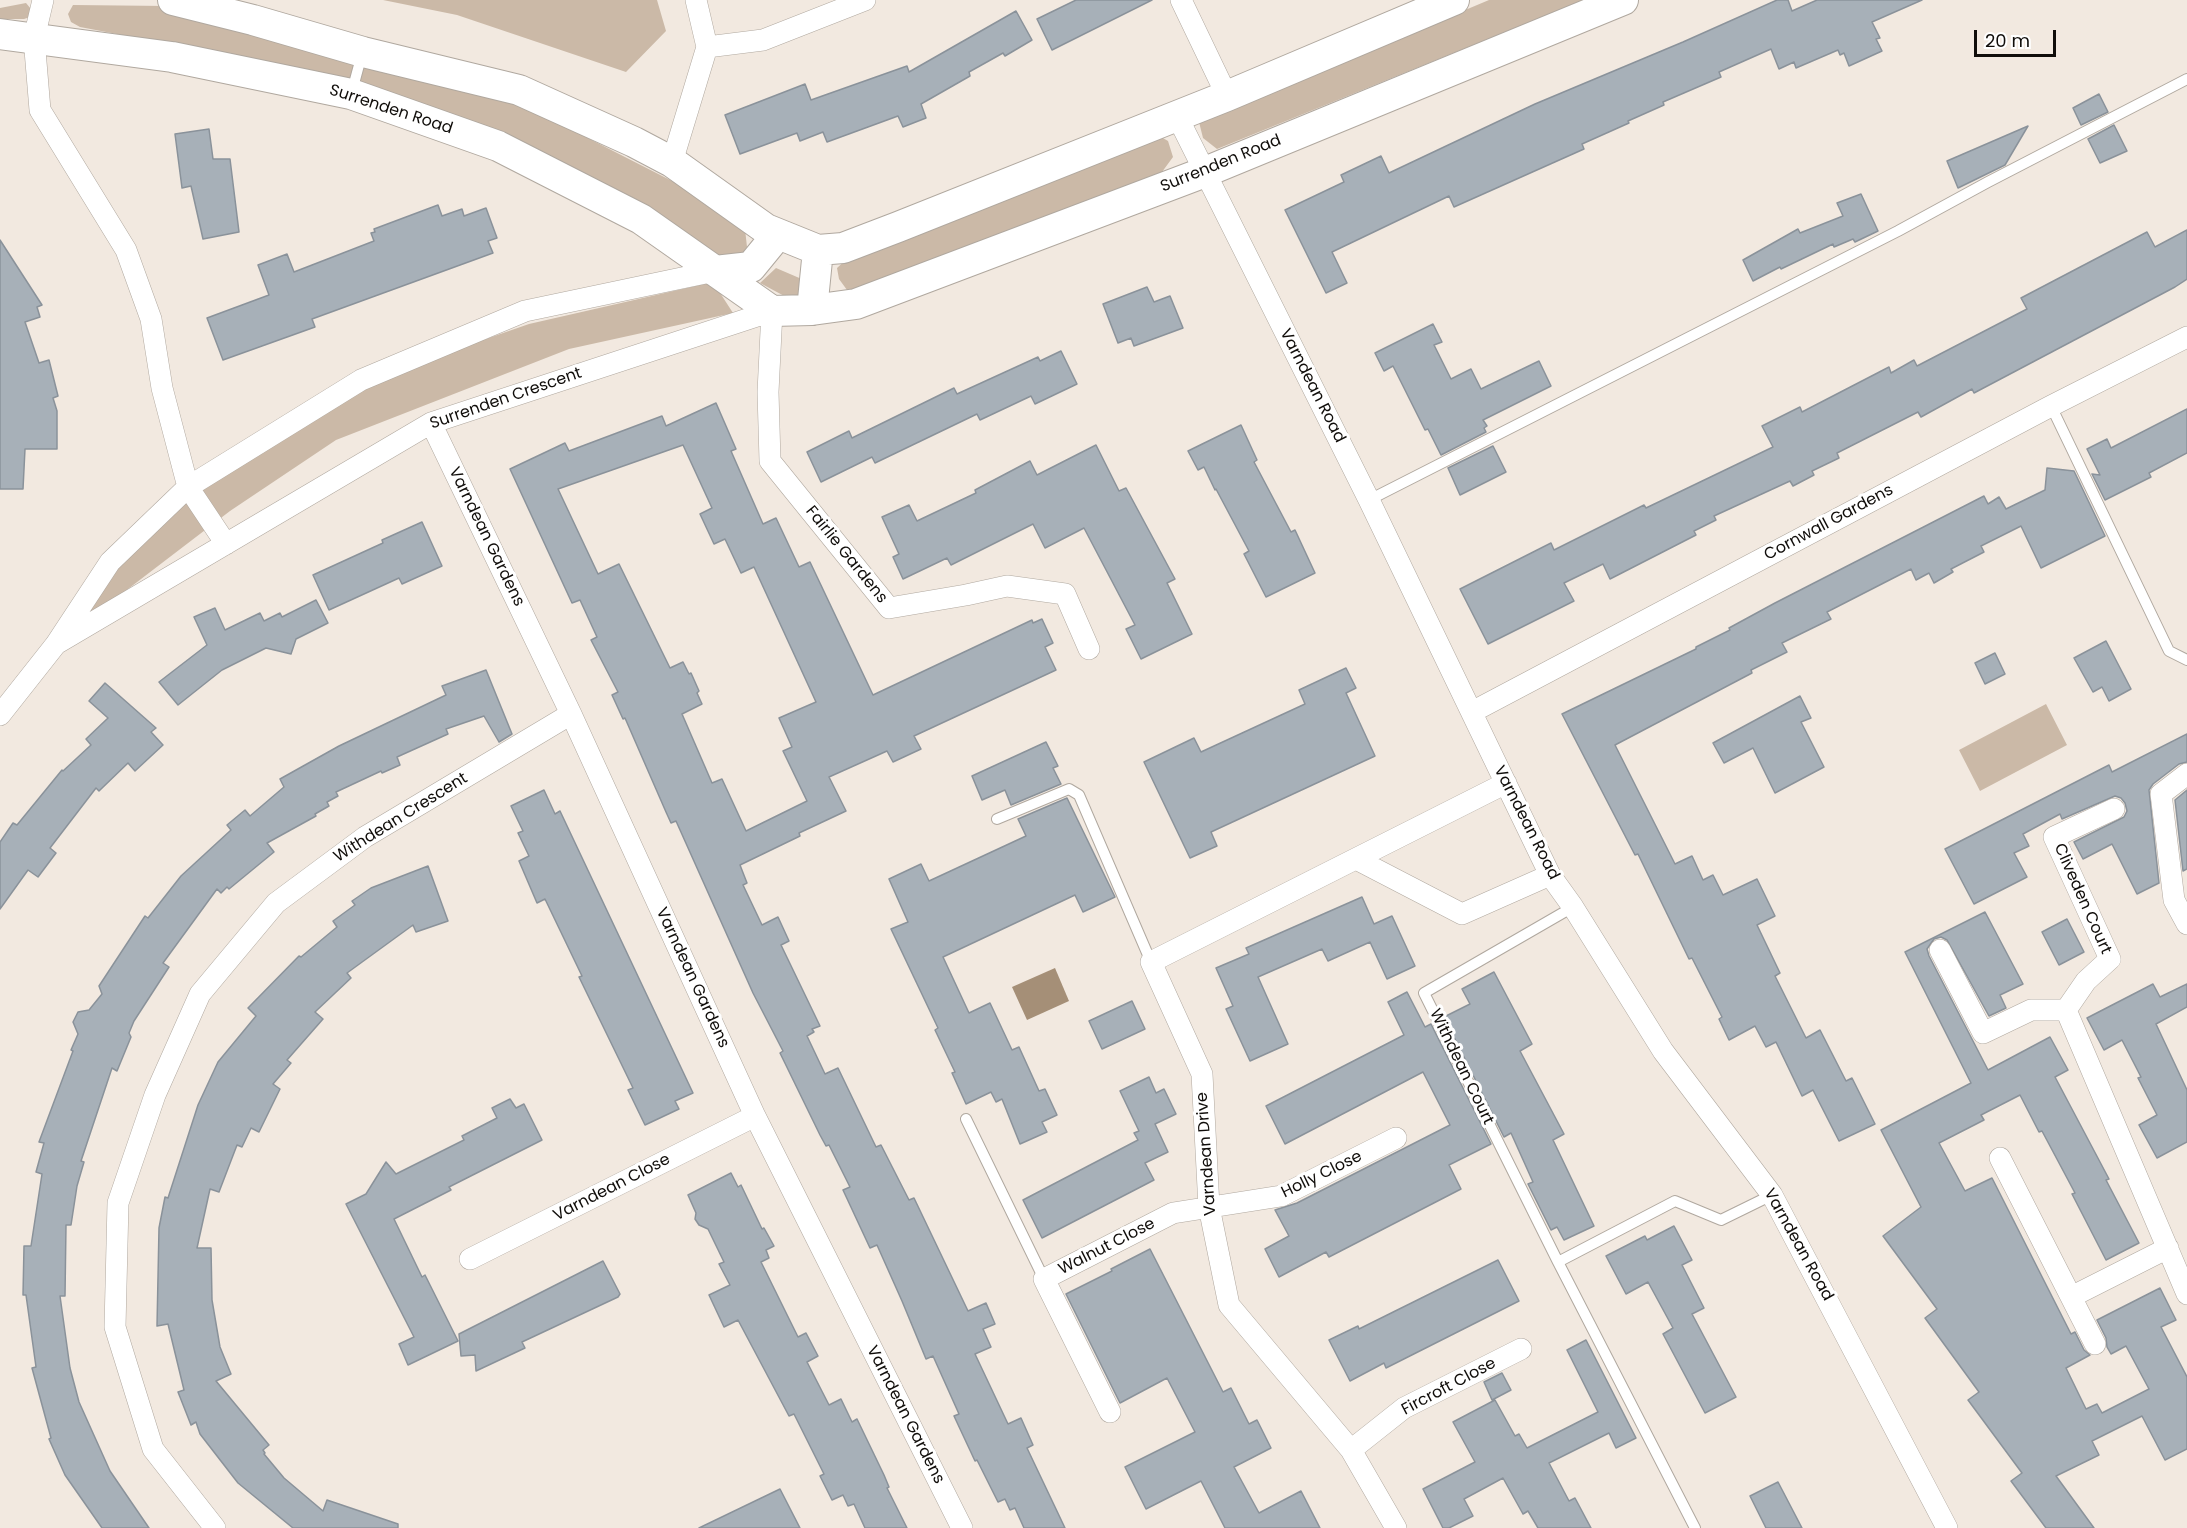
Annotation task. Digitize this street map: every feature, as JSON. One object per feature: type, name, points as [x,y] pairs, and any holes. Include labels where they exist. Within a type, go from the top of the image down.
[{"type":"street","points":[[43,0],[34,38],[40,110],[126,250],[151,319],[162,388],[188,487],[226,544]]},
{"type":"street","points":[[172,0],[254,20],[363,52],[519,90],[634,142],[672,162],[766,229],[818,250],[843,248],[1177,116],[1444,2]]},
{"type":"street","points":[[672,162],[706,47],[696,0]]},
{"type":"street","points":[[706,47],[763,40],[865,0]]},
{"type":"street","points":[[1181,0],[1227,96]]},
{"type":"street","name":"Surrenden Road","points":[[0,34],[172,57],[351,94],[498,146],[640,219],[772,311],[812,310],[856,304],[1204,172],[1623,0]]},
{"type":"street","name":"Varndean Road","points":[[1177,116],[1369,500],[1550,875],[1573,907],[1663,1051],[1772,1195],[1947,1528]]},
{"type":"street","points":[[715,271],[751,267],[778,234]]},
{"type":"street","points":[[812,310],[818,250]]},
{"type":"street","name":"Surrenden Crescent","points":[[0,715],[56,644],[110,562],[188,487],[361,380],[525,311],[715,271]]},
{"type":"street","name":"Surrenden Crescent","points":[[56,644],[432,423],[772,311]]},
{"type":"street","name":"Fairlie Gardens","points":[[772,311],[768,392],[770,461],[889,608],[1006,586],[1065,594],[1089,649]]},
{"type":"street","name":"Cornwall Gardens","points":[[1472,712],[2051,406],[2187,337]]},
{"type":"street","name":"Varndean Gardens","points":[[432,423],[571,714],[755,1116],[962,1528]]},
{"type":"street","name":"Withdean Crescent","points":[[215,1528],[153,1449],[115,1327],[118,1203],[155,1095],[200,994],[276,903],[365,837],[571,714]]},
{"type":"street","points":[[2187,774],[2161,794],[2174,900],[2187,924]]},
{"type":"street","points":[[1151,962],[1506,783]]},
{"type":"street","name":"Cliveden Court","points":[[2066,1010],[2086,981],[2110,958],[2054,837],[2114,809]]},
{"type":"street","points":[[1356,859],[1462,914],[1550,875]]},
{"type":"street","points":[[1940,950],[1983,1033],[2031,1010],[2066,1010],[2187,1294]]},
{"type":"street","name":"Varndean Drive","points":[[1151,962],[1202,1074],[1209,1207],[1229,1305],[1351,1450],[1396,1528]]},
{"type":"street","name":"Varndean Close","points":[[470,1259],[755,1116]]},
{"type":"street","name":"Holly Close","points":[[1209,1207],[1281,1197],[1396,1138]]},
{"type":"street","points":[[2000,1158],[2095,1344]]},
{"type":"street","name":"Walnut Close","points":[[1110,1412],[1044,1279],[1173,1213],[1209,1207]]},
{"type":"street","points":[[2071,1297],[2168,1248]]},
{"type":"street","name":"Fircroft Close","points":[[1351,1450],[1404,1408],[1521,1349]]},
{"type":"lane","points":[[351,94],[363,52]]},
{"type":"lane","points":[[1369,500],[1898,231],[2187,79]]},
{"type":"lane","points":[[2051,406],[2169,651],[2187,660]]},
{"type":"lane","points":[[997,819],[1069,789],[1079,795],[1151,962]]},
{"type":"lane","name":"Withdean Court","points":[[1573,907],[1424,993],[1558,1262],[1695,1528]]},
{"type":"lane","points":[[966,1119],[1044,1279]]},
{"type":"lane","points":[[1558,1262],[1675,1201],[1721,1220],[1772,1195]]},
{"type":"shaded area","points":[[383,0],[657,0],[666,31],[626,72],[457,15]]},
{"type":"shaded area","points":[[1489,0],[1584,0],[1217,149],[1203,138],[1199,122]]},
{"type":"shaded area","points":[[26,3],[31,9],[30,17],[0,19],[0,8]]},
{"type":"shaded area","points":[[73,5],[167,6],[521,104],[674,182],[745,229],[747,247],[740,257],[725,261],[632,198],[201,50],[80,27],[71,22],[68,14]]},
{"type":"shaded area","points":[[1156,134],[1168,141],[1173,157],[1162,172],[863,289],[847,290],[839,279],[837,268],[849,257]]},
{"type":"shaded area","points":[[776,268],[804,280],[803,306],[760,283]]},
{"type":"shaded area","points":[[713,282],[733,313],[569,349],[336,440],[230,511],[56,644],[110,562],[192,488],[362,382],[529,324]]},
{"type":"shaded area","points":[[2046,704],[2067,745],[1980,791],[1959,750]]},
{"type":"shaded area","points":[[1055,968],[1069,1001],[1027,1020],[1012,987]]},
{"type":"building","points":[[1076,0],[1152,0],[1052,50],[1037,19]]},
{"type":"building","points":[[1777,0],[1788,0],[1792,11],[1817,0],[1922,0],[1872,22],[1880,38],[1876,39],[1882,51],[1849,66],[1844,53],[1840,55],[1838,50],[1796,68],[1794,62],[1779,69],[1771,49],[1719,72],[1721,77],[1663,102],[1664,105],[1582,144],[1584,149],[1454,207],[1449,196],[1332,252],[1347,283],[1326,293],[1285,210],[1344,182],[1341,175],[1381,156],[1389,173],[1535,104]]},
{"type":"building","points":[[1016,11],[1032,40],[1005,56],[1003,53],[969,72],[970,76],[921,104],[926,118],[903,127],[898,116],[827,142],[823,132],[800,141],[797,133],[740,154],[725,115],[805,84],[811,100],[907,66],[909,72]]},
{"type":"building","points":[[2099,94],[2108,112],[2081,125],[2073,108]]},
{"type":"building","points":[[2114,125],[2127,151],[2100,163],[2088,139]]},
{"type":"building","points":[[2028,126],[2005,165],[1958,188],[1947,161]]},
{"type":"building","points":[[209,129],[213,159],[230,159],[239,232],[203,239],[191,186],[182,188],[175,134]]},
{"type":"building","points":[[1861,194],[1878,231],[1855,242],[1853,239],[1834,247],[1833,244],[1753,281],[1743,260],[1798,229],[1800,233],[1843,216],[1837,203]]},
{"type":"building","points":[[438,205],[442,216],[462,209],[464,216],[486,208],[497,238],[488,241],[493,253],[312,319],[315,327],[223,360],[207,318],[269,295],[258,265],[287,254],[294,272],[374,241],[371,233],[375,232],[374,229]]},
{"type":"building","points":[[2187,230],[2187,279],[2175,287],[1974,393],[1972,389],[1921,417],[1918,412],[1837,453],[1839,458],[1812,471],[1814,475],[1793,486],[1790,481],[1714,516],[1716,520],[1694,531],[1696,535],[1610,579],[1603,564],[1564,583],[1574,601],[1488,644],[1460,589],[1551,543],[1554,550],[1644,505],[1646,508],[1773,447],[1762,426],[1800,407],[1802,412],[1889,367],[1891,373],[1914,360],[1917,366],[2027,309],[2021,298],[2147,232],[2155,247]]},
{"type":"building","points":[[0,240],[42,305],[37,307],[40,317],[25,322],[39,363],[49,360],[58,396],[53,398],[57,411],[57,449],[25,449],[23,489],[0,489]]},
{"type":"building","points":[[1147,287],[1154,302],[1170,296],[1183,328],[1134,346],[1131,338],[1118,343],[1103,304]]},
{"type":"building","points":[[1433,324],[1442,342],[1434,345],[1451,379],[1471,369],[1481,389],[1539,361],[1551,386],[1483,420],[1487,426],[1484,428],[1486,432],[1441,455],[1428,429],[1425,430],[1393,366],[1384,371],[1375,353]]},
{"type":"building","points":[[1061,351],[1077,384],[1035,404],[1031,396],[980,420],[977,414],[875,463],[872,457],[821,482],[807,452],[849,431],[852,438],[954,388],[957,394],[1038,357],[1040,361]]},
{"type":"building","points":[[716,403],[736,449],[731,451],[763,524],[776,518],[799,567],[810,562],[873,695],[1032,620],[1033,623],[1042,619],[1053,643],[1045,647],[1056,670],[914,736],[921,749],[893,762],[887,751],[829,777],[846,811],[740,865],[747,883],[743,885],[762,925],[778,917],[789,941],[781,945],[820,1026],[812,1029],[814,1032],[807,1036],[825,1074],[838,1068],[876,1147],[881,1145],[909,1200],[914,1198],[968,1311],[986,1303],[995,1324],[983,1329],[991,1347],[975,1354],[1008,1424],[1021,1418],[1033,1445],[1027,1448],[1065,1528],[1024,1528],[1015,1508],[1010,1510],[1005,1499],[998,1502],[977,1460],[975,1461],[954,1416],[959,1414],[933,1356],[926,1359],[877,1245],[870,1248],[843,1190],[850,1187],[829,1145],[826,1146],[820,1135],[780,1053],[783,1051],[753,993],[676,821],[671,823],[625,718],[623,719],[612,695],[618,692],[591,640],[597,637],[580,600],[572,603],[510,469],[565,443],[569,451],[662,416],[666,426]],"holes":[[[683,445],[712,508],[700,514],[714,544],[725,539],[741,573],[754,567],[816,702],[779,718],[792,747],[783,751],[807,801],[746,831],[722,779],[712,783],[682,714],[702,704],[691,673],[689,674],[683,662],[670,668],[619,564],[598,574],[558,489]]]},
{"type":"building","points":[[2187,409],[2187,453],[2149,473],[2151,477],[2105,500],[2092,474],[2100,475],[2087,449],[2107,439],[2111,448]]},
{"type":"building","points":[[1241,425],[1257,460],[1254,462],[1291,532],[1295,530],[1315,573],[1266,597],[1244,554],[1249,551],[1216,489],[1204,467],[1198,470],[1188,451]]},
{"type":"building","points":[[1096,445],[1119,491],[1126,488],[1175,579],[1167,583],[1192,634],[1141,659],[1126,629],[1135,625],[1084,528],[1045,548],[1033,524],[951,565],[947,558],[903,579],[893,557],[899,554],[882,517],[909,505],[917,521],[976,493],[975,490],[1030,461],[1037,475]]},
{"type":"building","points":[[1493,446],[1506,472],[1460,495],[1448,468]]},
{"type":"building","points":[[2047,468],[2074,471],[2105,536],[2041,568],[2021,526],[1981,546],[1984,552],[1951,569],[1953,572],[1934,583],[1929,573],[1916,580],[1911,569],[1827,612],[1831,619],[1782,643],[1787,652],[1751,670],[1752,673],[1615,745],[1675,864],[1692,856],[1703,880],[1713,875],[1723,895],[1757,879],[1775,916],[1757,925],[1780,973],[1775,976],[1806,1038],[1820,1030],[1846,1081],[1852,1078],[1875,1124],[1839,1141],[1813,1090],[1802,1096],[1776,1042],[1766,1047],[1755,1026],[1729,1040],[1719,1019],[1722,1017],[1692,958],[1689,959],[1638,854],[1635,855],[1562,714],[1696,649],[1775,603],[1984,496],[1988,504],[1999,497],[2006,509],[2045,490]]},
{"type":"building","points":[[422,522],[442,566],[402,584],[399,578],[329,610],[313,575],[383,543],[382,540]]},
{"type":"building","points":[[316,600],[328,623],[296,639],[291,654],[266,648],[222,670],[178,705],[159,682],[207,645],[194,617],[215,608],[225,630],[260,613],[264,621],[280,613],[282,617]]},
{"type":"building","points":[[2106,641],[2131,689],[2109,701],[2102,687],[2093,692],[2074,658]]},
{"type":"building","points":[[1995,653],[2005,674],[1985,684],[1975,663]]},
{"type":"building","points":[[1346,668],[1356,688],[1346,693],[1375,756],[1211,832],[1217,846],[1190,858],[1144,762],[1194,738],[1201,752],[1305,704],[1299,690]]},
{"type":"building","points":[[486,670],[512,734],[499,742],[484,716],[446,729],[448,734],[397,757],[400,765],[382,773],[381,771],[336,792],[338,796],[327,802],[329,806],[315,814],[316,816],[267,843],[274,852],[229,889],[227,887],[221,893],[217,889],[163,963],[169,967],[134,1021],[129,1033],[131,1037],[117,1071],[112,1068],[81,1161],[84,1162],[77,1186],[71,1225],[66,1225],[65,1296],[60,1296],[70,1368],[79,1402],[110,1471],[149,1528],[102,1528],[65,1475],[49,1439],[51,1438],[32,1368],[36,1367],[26,1295],[23,1295],[24,1246],[31,1246],[42,1174],[36,1172],[44,1143],[39,1142],[78,1034],[73,1022],[78,1012],[89,1010],[102,994],[99,986],[145,916],[148,918],[181,876],[231,830],[227,825],[245,810],[250,816],[284,787],[280,779],[339,746],[446,695],[442,686]]},
{"type":"building","points":[[105,683],[156,728],[151,732],[163,745],[135,771],[128,763],[99,791],[96,788],[50,848],[56,853],[38,877],[28,870],[0,909],[0,842],[13,823],[17,825],[62,770],[91,745],[86,739],[108,718],[89,701]]},
{"type":"building","points":[[1800,696],[1811,718],[1801,722],[1824,767],[1775,793],[1753,748],[1724,763],[1713,743]]},
{"type":"building","points":[[2187,734],[2187,762],[2179,764],[2153,784],[2149,790],[2159,883],[2137,894],[2112,844],[2083,859],[2074,842],[2124,817],[2127,811],[2125,803],[2121,798],[2115,796],[2062,819],[2060,814],[2023,834],[2029,846],[2014,853],[2027,877],[1974,904],[1945,849],[2109,765],[2112,772]]},
{"type":"building","points":[[1046,742],[1058,766],[1053,768],[1061,784],[1011,805],[1005,790],[982,800],[972,776]]},
{"type":"building","points":[[544,790],[555,814],[560,811],[693,1093],[675,1101],[679,1109],[645,1125],[628,1090],[633,1088],[579,977],[582,976],[545,899],[537,903],[519,861],[529,856],[518,833],[523,831],[511,806]]},
{"type":"building","points":[[2187,790],[2187,869],[2183,871],[2175,800]]},
{"type":"building","points":[[1067,798],[1115,897],[1083,912],[1075,895],[943,957],[969,1013],[990,1003],[1012,1050],[1019,1047],[1039,1091],[1045,1089],[1057,1115],[1042,1122],[1047,1132],[1020,1144],[1002,1099],[996,1102],[991,1092],[966,1104],[952,1073],[955,1072],[935,1030],[938,1028],[891,929],[908,922],[889,879],[921,864],[929,881],[1026,836],[1018,819]]},
{"type":"building","points":[[428,866],[448,921],[416,932],[413,925],[347,973],[351,978],[315,1012],[323,1019],[287,1060],[291,1063],[273,1084],[280,1089],[259,1132],[251,1128],[242,1147],[237,1145],[219,1192],[210,1189],[197,1248],[211,1248],[212,1300],[220,1347],[231,1374],[216,1381],[269,1445],[263,1450],[264,1454],[284,1478],[323,1511],[327,1500],[398,1524],[398,1528],[293,1528],[238,1483],[200,1434],[196,1422],[191,1425],[178,1392],[184,1390],[168,1324],[157,1326],[159,1228],[165,1197],[168,1198],[198,1105],[218,1062],[256,1016],[248,1008],[299,956],[301,957],[337,927],[333,921],[355,905],[352,901],[371,888]]},
{"type":"building","points":[[1362,897],[1374,924],[1392,916],[1415,966],[1387,979],[1370,942],[1328,961],[1322,949],[1258,977],[1288,1044],[1250,1061],[1226,1009],[1233,1006],[1216,968],[1249,954],[1246,948]]},
{"type":"building","points":[[1985,912],[2023,984],[2000,995],[2006,1008],[1989,1016],[1947,940],[1941,937],[1934,939],[1927,949],[1929,956],[1988,1070],[2050,1037],[2068,1070],[2055,1077],[2109,1179],[2106,1180],[2139,1243],[2106,1260],[2072,1194],[2075,1193],[2020,1095],[1981,1115],[1984,1120],[1939,1143],[1965,1191],[1992,1178],[2071,1334],[2075,1332],[2084,1350],[2090,1355],[2066,1368],[2086,1409],[2097,1404],[2102,1413],[2149,1389],[2126,1346],[2111,1354],[2097,1320],[2160,1288],[2176,1320],[2161,1327],[2187,1377],[2187,1449],[2165,1460],[2142,1416],[2092,1441],[2099,1455],[2056,1476],[2094,1528],[2046,1528],[2011,1481],[2022,1473],[1968,1400],[1979,1392],[1925,1318],[1937,1309],[1883,1236],[1921,1207],[1881,1130],[1971,1083],[1905,952]]},
{"type":"building","points":[[2067,919],[2084,952],[2059,965],[2042,932]]},
{"type":"building","points":[[1494,972],[1532,1044],[1520,1051],[1564,1134],[1553,1140],[1594,1226],[1564,1240],[1557,1227],[1551,1230],[1528,1184],[1533,1182],[1511,1133],[1504,1137],[1444,1017],[1470,1004],[1462,989]]},
{"type":"building","points":[[2153,984],[2160,997],[2187,984],[2187,1007],[2156,1024],[2187,1090],[2187,1142],[2157,1158],[2139,1125],[2157,1115],[2138,1078],[2141,1077],[2122,1040],[2104,1050],[2087,1018]]},
{"type":"building","points":[[1407,992],[1425,1027],[1431,1024],[1491,1144],[1449,1165],[1461,1189],[1329,1257],[1326,1252],[1279,1277],[1265,1249],[1289,1236],[1275,1210],[1297,1203],[1450,1125],[1423,1072],[1285,1144],[1266,1106],[1404,1035],[1388,1002]]},
{"type":"building","points":[[1132,1001],[1145,1029],[1102,1049],[1089,1021]]},
{"type":"building","points":[[1149,1077],[1156,1093],[1164,1089],[1176,1114],[1155,1124],[1168,1152],[1145,1163],[1154,1180],[1042,1238],[1023,1200],[1138,1140],[1134,1133],[1139,1131],[1120,1091]]},
{"type":"building","points":[[510,1099],[516,1108],[524,1104],[542,1140],[449,1187],[451,1190],[394,1219],[422,1277],[425,1275],[458,1341],[408,1365],[399,1344],[414,1337],[346,1204],[366,1194],[386,1162],[396,1174],[464,1140],[462,1136],[497,1118],[492,1108]]},
{"type":"building","points":[[731,1173],[738,1187],[741,1185],[762,1229],[764,1228],[774,1246],[766,1250],[769,1258],[761,1262],[798,1337],[806,1333],[818,1356],[807,1362],[829,1405],[841,1399],[852,1422],[857,1419],[907,1528],[865,1528],[854,1504],[848,1506],[843,1495],[832,1500],[820,1476],[824,1474],[794,1414],[789,1416],[738,1320],[724,1327],[709,1295],[730,1285],[719,1264],[724,1262],[708,1229],[699,1225],[695,1219],[696,1213],[688,1195]]},
{"type":"building","points":[[1674,1226],[1692,1260],[1682,1265],[1704,1308],[1692,1314],[1736,1397],[1705,1413],[1663,1334],[1673,1328],[1648,1282],[1626,1294],[1606,1256],[1645,1236],[1647,1240]]},
{"type":"building","points":[[1150,1249],[1223,1392],[1231,1388],[1249,1424],[1257,1420],[1271,1448],[1234,1467],[1259,1513],[1301,1491],[1320,1528],[1225,1528],[1201,1481],[1146,1509],[1125,1467],[1195,1432],[1167,1378],[1120,1403],[1066,1294]]},
{"type":"building","points":[[1498,1260],[1519,1301],[1386,1368],[1384,1363],[1350,1381],[1329,1340],[1358,1326],[1359,1329]]},
{"type":"building","points":[[603,1261],[620,1294],[618,1297],[522,1342],[525,1348],[476,1371],[475,1355],[461,1356],[459,1334]]},
{"type":"building","points":[[1586,1340],[1636,1438],[1616,1448],[1609,1433],[1549,1463],[1569,1501],[1575,1498],[1591,1528],[1538,1528],[1528,1511],[1523,1514],[1503,1478],[1464,1499],[1473,1516],[1449,1528],[1443,1528],[1423,1489],[1475,1462],[1453,1422],[1495,1400],[1515,1436],[1519,1434],[1527,1448],[1598,1412],[1567,1350]]},
{"type":"building","points":[[1502,1373],[1511,1390],[1492,1400],[1484,1382]]},
{"type":"building","points":[[1778,1482],[1802,1528],[1766,1528],[1750,1496]]},
{"type":"building","points":[[780,1489],[800,1528],[699,1528]]}]
